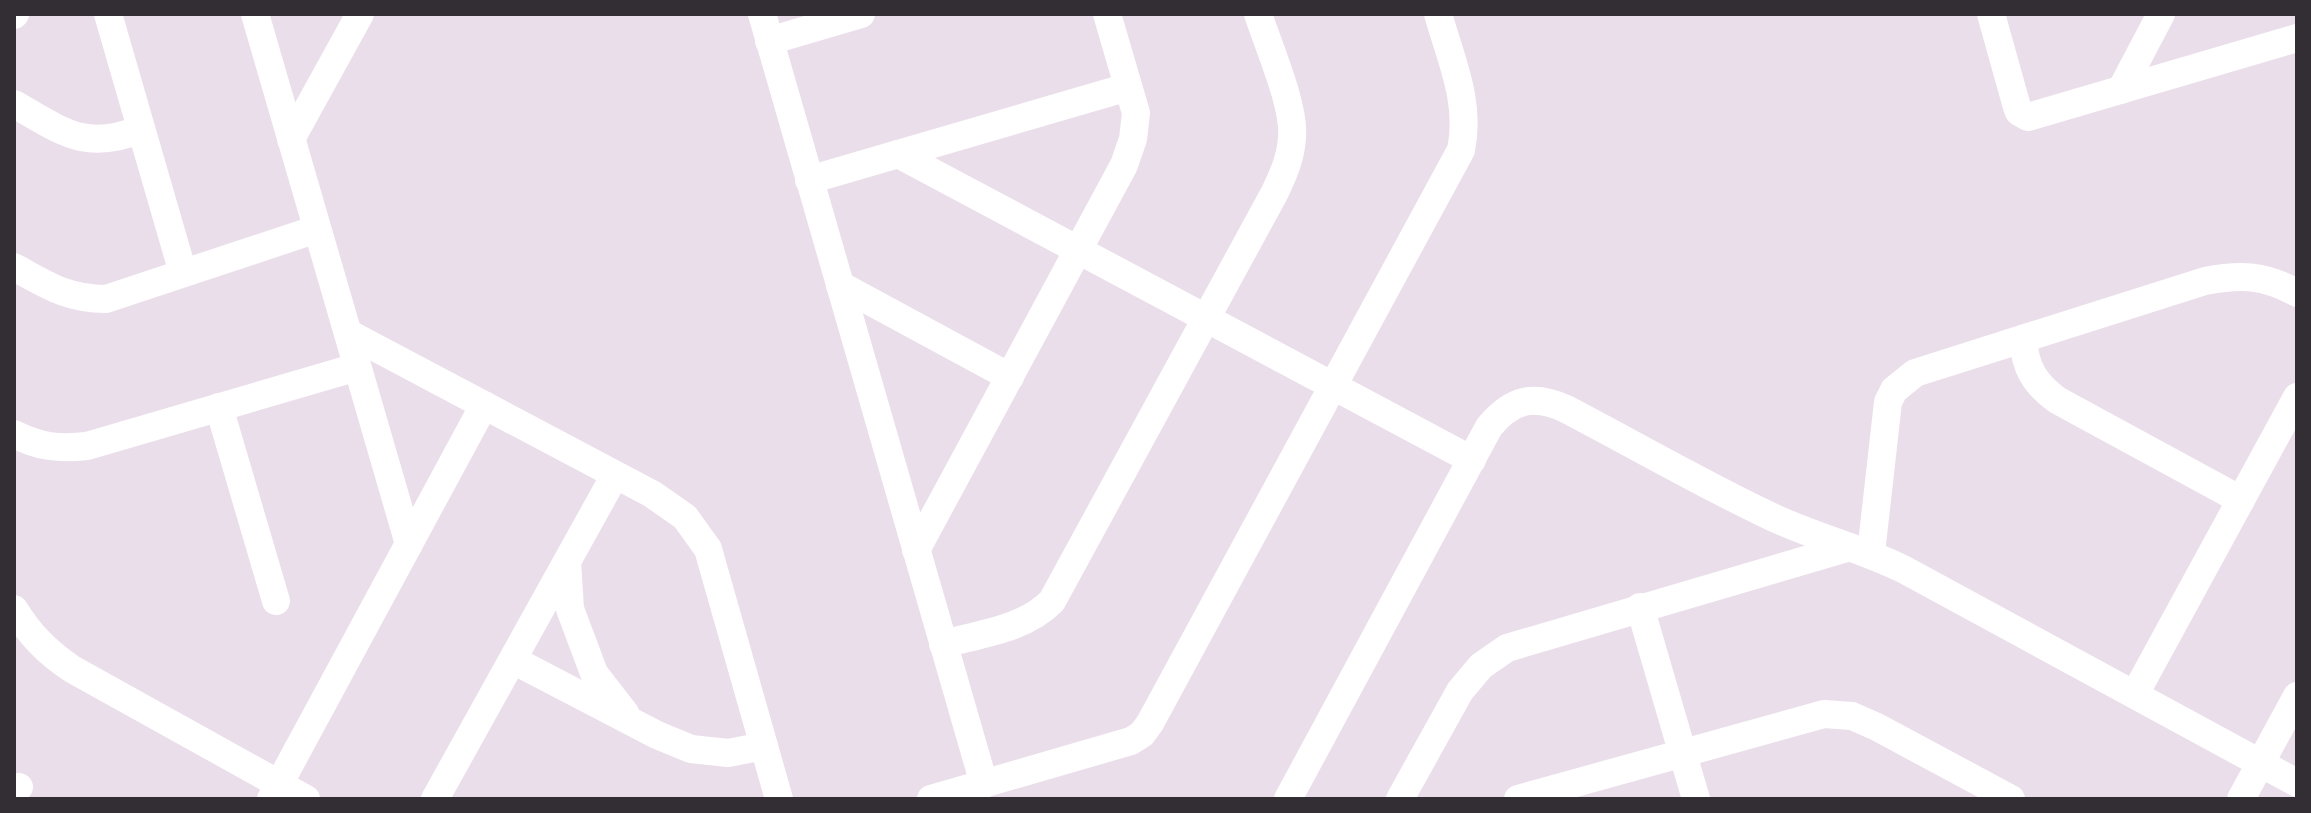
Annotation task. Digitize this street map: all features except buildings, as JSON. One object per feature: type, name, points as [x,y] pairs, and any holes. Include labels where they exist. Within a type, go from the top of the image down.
[{"type":"street","points":[[108,14],[183,273]]},
{"type":"street","points":[[255,14],[409,544]]},
{"type":"street","points":[[291,139],[360,14]]},
{"type":"street","points":[[861,14],[765,27],[984,784]]},
{"type":"street","points":[[916,550],[1124,165],[1133,139],[1136,113],[1107,14]]},
{"type":"street","points":[[943,644],[1029,619],[1052,601],[1275,192],[1289,161],[1293,133],[1287,104],[1258,14]]},
{"type":"street","points":[[931,799],[1131,741],[1142,734],[1461,150],[1466,127],[1464,103],[1438,14]]},
{"type":"street","points":[[2121,90],[2161,14]]},
{"type":"street","points":[[1995,18],[2017,107],[2023,115],[2033,116],[2297,38]]},
{"type":"street","points":[[809,180],[1128,87]]},
{"type":"street","points":[[14,104],[65,133],[85,139],[104,141],[141,129]]},
{"type":"street","points":[[898,154],[1472,460]]},
{"type":"street","points":[[14,267],[62,294],[84,299],[106,299],[317,229]]},
{"type":"street","points":[[1860,550],[1885,415],[1894,390],[1915,373],[2205,281],[2234,275],[2263,278],[2297,293]]},
{"type":"street","points":[[840,285],[1010,377]]},
{"type":"street","points":[[348,333],[652,494],[685,517],[708,549],[779,799]]},
{"type":"street","points":[[2023,339],[2024,357],[2031,375],[2042,389],[2241,500]]},
{"type":"street","points":[[14,434],[33,444],[60,449],[87,446],[357,367]]},
{"type":"street","points":[[2135,694],[2297,397]]},
{"type":"street","points":[[1288,799],[1489,427],[1500,413],[1516,404],[1533,400],[1550,401],[1771,516],[1860,550],[2297,783]]},
{"type":"street","points":[[275,792],[484,405]]},
{"type":"street","points":[[219,407],[276,601]]},
{"type":"street","points":[[435,799],[615,475]]},
{"type":"street","points":[[1400,799],[1454,700],[1481,666],[1507,648],[1640,607],[1860,550]]},
{"type":"street","points":[[567,561],[570,609],[594,673],[632,722]]},
{"type":"street","points":[[1640,607],[1696,799]]},
{"type":"street","points":[[14,609],[38,642],[72,669],[275,792],[306,799]]},
{"type":"street","points":[[513,660],[691,749],[728,753],[764,746]]},
{"type":"street","points":[[2241,799],[2297,696]]},
{"type":"street","points":[[1518,799],[1824,714],[1852,716],[1877,727],[2011,799]]}]
